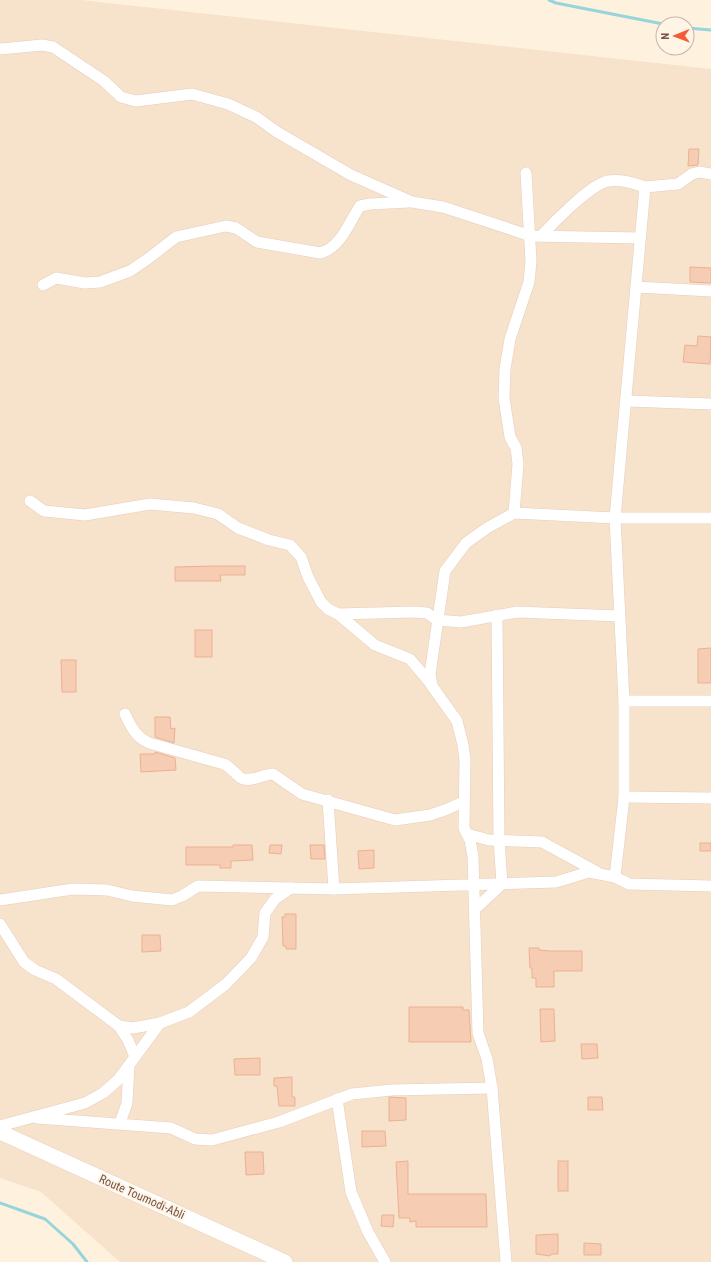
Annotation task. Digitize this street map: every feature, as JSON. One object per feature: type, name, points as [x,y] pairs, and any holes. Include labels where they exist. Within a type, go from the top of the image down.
[{"type":"street","points":[[0,49],[42,45],[53,47],[104,81],[121,97],[128,100],[136,101],[192,94],[228,104],[256,117],[277,132],[351,174],[412,202]]},
{"type":"street","points":[[536,236],[589,191],[607,181],[626,181],[645,187],[678,184],[692,174],[699,172],[711,174]]},
{"type":"street","points":[[514,513],[518,464],[516,448],[510,437],[504,398],[505,369],[510,339],[529,282],[536,236],[526,173]]},
{"type":"street","points":[[615,877],[624,797],[624,701],[615,518],[645,187]]},
{"type":"street","points":[[43,286],[56,278],[85,282],[100,282],[130,271],[176,237],[226,226],[236,228],[257,242],[320,254],[326,252],[340,239],[360,206],[370,204],[412,202],[449,208],[536,236],[640,238]]},
{"type":"street","points":[[636,287],[711,291]]},
{"type":"street","points":[[626,401],[711,404]]},
{"type":"street","points":[[30,502],[44,510],[85,515],[150,504],[194,508],[218,514],[238,528],[269,540],[290,545],[301,557],[308,578],[321,602],[328,609],[338,614],[375,645],[410,659],[444,702],[460,729],[465,760],[463,802],[464,828],[473,856],[478,1033],[487,1059],[492,1088],[506,1262]]},
{"type":"street","points":[[432,686],[430,674],[445,571],[466,543],[487,528],[514,513],[615,518],[711,518]]},
{"type":"street","points":[[338,614],[414,612],[427,613],[437,620],[473,621],[485,617],[517,612],[619,616]]},
{"type":"street","points":[[497,615],[499,839],[502,884]]},
{"type":"street","points":[[624,701],[711,701]]},
{"type":"street","points":[[125,714],[131,728],[140,739],[149,743],[224,764],[233,769],[241,778],[246,779],[273,774],[302,794],[328,800],[395,820],[430,815],[463,802]]},
{"type":"street","points":[[624,797],[711,798]]},
{"type":"street","points":[[328,800],[334,889]]},
{"type":"street","points":[[467,834],[482,840],[499,839],[542,842],[598,873]]},
{"type":"street","points":[[0,900],[73,889],[107,890],[132,896],[172,900],[182,896],[198,886],[334,889],[474,885],[556,882],[580,873],[598,873],[615,877],[629,884],[711,886]]},
{"type":"street","points":[[474,910],[502,884]]},
{"type":"street","points":[[119,1026],[133,1028],[160,1023],[189,1012],[226,984],[251,958],[263,938],[265,913],[275,899],[291,888]]},
{"type":"street","points":[[0,924],[24,962],[56,979],[119,1026],[128,1040],[132,1061],[127,1103],[120,1123]]},
{"type":"street","points":[[0,1126],[32,1118],[54,1110],[85,1103],[104,1093],[118,1080],[160,1023]]},
{"type":"street","points":[[32,1118],[120,1123],[171,1128],[195,1139],[212,1140],[278,1122],[337,1099],[369,1091],[492,1088]]},
{"type":"street","points":[[337,1099],[351,1192],[370,1236],[385,1262]]},
{"type":"street","name":"Route Toumodi-Abli","points":[[0,1132],[285,1262]]},
{"type":"shaded area","points":[[0,0],[81,0],[711,69],[711,1262],[120,1262],[41,1192],[0,1178]]},
{"type":"building","points":[[689,149],[699,149],[698,165],[688,166]]},
{"type":"building","points":[[690,267],[711,268],[711,283],[690,282]]},
{"type":"building","points":[[698,336],[711,337],[710,364],[683,362],[685,345],[697,346]]},
{"type":"building","points":[[245,566],[245,575],[220,575],[221,581],[175,581],[175,567]]},
{"type":"building","points":[[195,630],[212,630],[212,657],[195,657]]},
{"type":"building","points":[[711,648],[711,683],[698,683],[698,649]]},
{"type":"building","points":[[61,660],[76,660],[76,692],[62,692]]},
{"type":"building","points":[[155,717],[170,717],[171,729],[175,728],[174,743],[155,737]]},
{"type":"building","points":[[155,752],[175,758],[176,770],[141,772],[140,754],[155,754]]},
{"type":"building","points":[[700,843],[711,843],[711,851],[700,851]]},
{"type":"building","points":[[233,845],[252,845],[253,860],[231,861],[231,868],[220,868],[220,865],[186,865],[186,847],[233,847]]},
{"type":"building","points":[[270,845],[282,845],[281,854],[269,853]]},
{"type":"building","points":[[310,845],[324,845],[325,859],[311,859]]},
{"type":"building","points":[[374,850],[374,868],[359,869],[358,851]]},
{"type":"building","points":[[285,914],[296,914],[296,949],[286,949],[286,946],[283,946],[282,917],[285,917]]},
{"type":"building","points":[[142,935],[160,935],[161,951],[142,952]]},
{"type":"building","points":[[529,948],[539,948],[539,950],[550,951],[582,951],[582,971],[554,971],[554,987],[536,987],[536,978],[532,978],[532,968],[530,968]]},
{"type":"building","points":[[409,1007],[463,1007],[463,1010],[469,1010],[471,1042],[409,1042]]},
{"type":"building","points":[[540,1009],[554,1009],[555,1041],[541,1042]]},
{"type":"building","points":[[581,1044],[597,1044],[598,1058],[582,1059]]},
{"type":"building","points":[[260,1058],[260,1075],[235,1075],[234,1059]]},
{"type":"building","points":[[292,1077],[292,1097],[295,1097],[295,1106],[279,1106],[277,1086],[274,1086],[274,1078]]},
{"type":"building","points":[[389,1097],[406,1098],[406,1120],[389,1121]]},
{"type":"building","points":[[588,1097],[602,1097],[603,1110],[588,1110]]},
{"type":"building","points":[[362,1131],[385,1131],[386,1146],[362,1147]]},
{"type":"building","points":[[245,1152],[263,1152],[264,1174],[246,1175]]},
{"type":"building","points":[[408,1161],[408,1194],[486,1194],[487,1227],[416,1227],[416,1221],[410,1222],[410,1218],[399,1218],[396,1162]]},
{"type":"building","points":[[558,1161],[568,1161],[568,1191],[558,1191]]},
{"type":"building","points":[[382,1215],[394,1215],[393,1227],[381,1226]]},
{"type":"building","points":[[558,1234],[558,1254],[551,1254],[550,1256],[536,1254],[536,1235]]},
{"type":"building","points":[[584,1243],[601,1244],[601,1255],[584,1255]]},
{"type":"waterway","points":[[549,0],[556,3],[655,22]]},
{"type":"waterway","points":[[695,29],[711,30]]},
{"type":"waterway","points":[[0,1203],[45,1219],[73,1244],[87,1262]]}]
